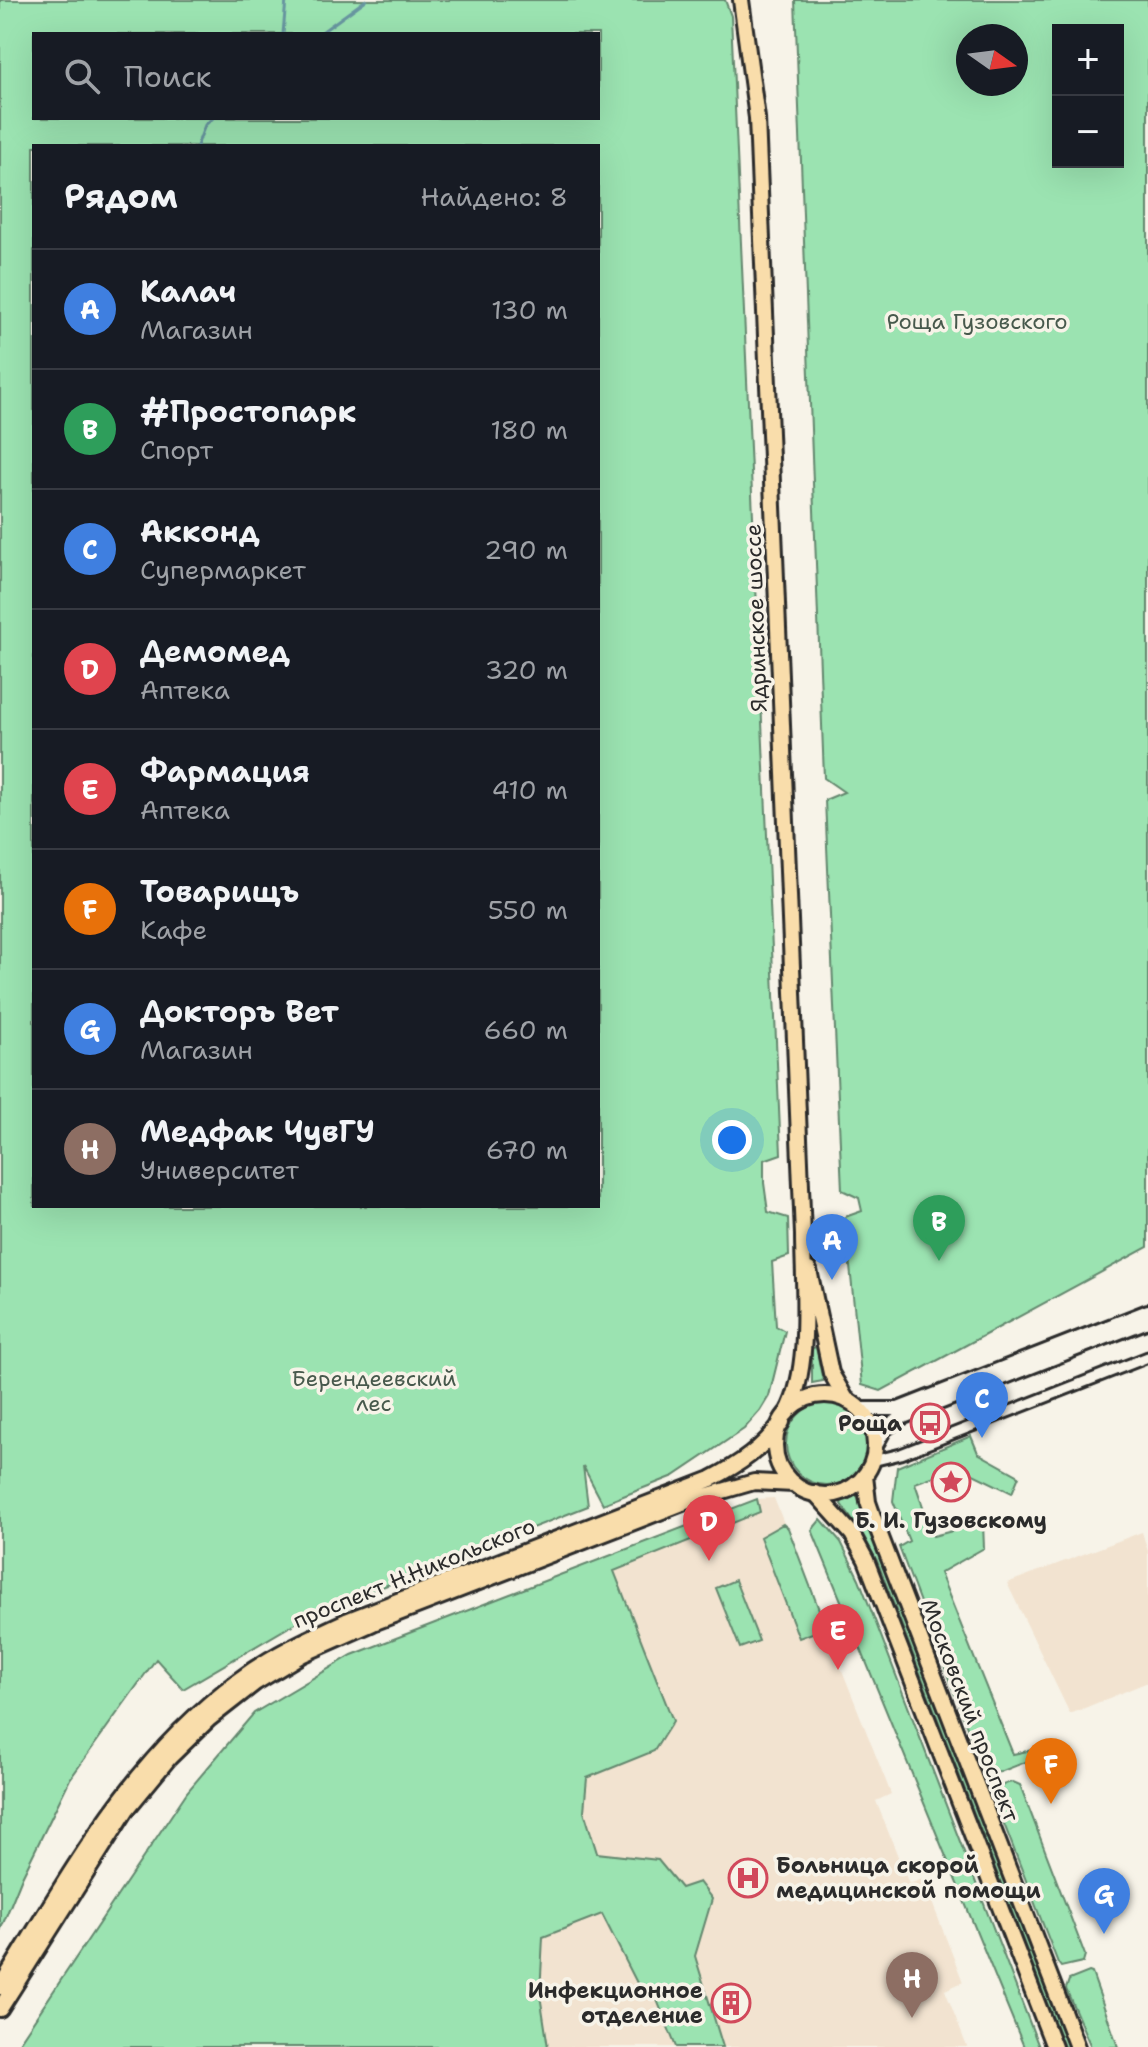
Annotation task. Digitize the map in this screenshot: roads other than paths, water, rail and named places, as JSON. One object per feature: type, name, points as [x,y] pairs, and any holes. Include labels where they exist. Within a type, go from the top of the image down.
[{"type":"main road","name":"Ядринское шоссе","points":[[741,0],[759,149],[803,1235],[802,1353],[798,1384],[785,1417]]},
{"type":"main road","name":"Ядринское шоссе","points":[[803,1235],[831,1373],[846,1399]]},
{"type":"main road","points":[[860,1409],[898,1409],[1148,1311]]},
{"type":"main road","points":[[873,1455],[873,1430],[860,1409],[846,1399],[827,1395],[802,1400],[785,1417],[777,1454],[782,1471],[794,1484],[815,1493],[840,1493],[865,1476],[885,1429],[901,1418],[1148,1321]]},
{"type":"main road","name":"проспект Н.Никольского","points":[[0,1987],[124,1792],[177,1732],[241,1678],[298,1644],[359,1615],[711,1479],[753,1453],[785,1417]]},
{"type":"main road","name":"Московский проспект","points":[[865,1476],[868,1502],[875,1522],[1077,2047]]},
{"type":"main road","name":"проспект Н.Никольского","points":[[0,2009],[127,1809],[189,1738],[255,1683],[303,1654],[373,1623],[688,1501],[754,1482],[794,1484]]},
{"type":"main road","name":"Московский проспект","points":[[815,1493],[852,1534],[866,1560],[1054,2047]]},
{"type":"street","points":[[873,1455],[901,1454],[1148,1357]]},
{"type":"waterway","points":[[283,32],[286,0]]},
{"type":"waterway","points":[[322,32],[366,0]]},
{"type":"waterway","points":[[198,144],[205,125],[211,120]]},
{"type":"place","name":"#Простопарк","points":[[939,1261]]},
{"type":"place","name":"Калач","points":[[832,1280]]},
{"type":"place","name":"Роща","points":[[930,1423]]},
{"type":"place","name":"Акконд","points":[[982,1438]]},
{"type":"place","name":"Б. И. Гузовскому","points":[[951,1482]]},
{"type":"place","name":"Демомед","points":[[709,1561]]},
{"type":"place","name":"Фармация","points":[[838,1670]]},
{"type":"place","name":"Товарищъ","points":[[1051,1804]]},
{"type":"place","name":"Больница скорой медицинской помощи","points":[[748,1878]]},
{"type":"place","name":"Докторъ Вет","points":[[1104,1934]]},
{"type":"place","name":"Инфекционное отделение","points":[[731,2003]]},
{"type":"place","name":"Медфак ЧувГУ","points":[[912,2018]]},
{"type":"park label","name":"Роща Гузовского","points":[[977,321]]},
{"type":"park label","name":"Берендеевский лес","points":[[374,1390]]}]
